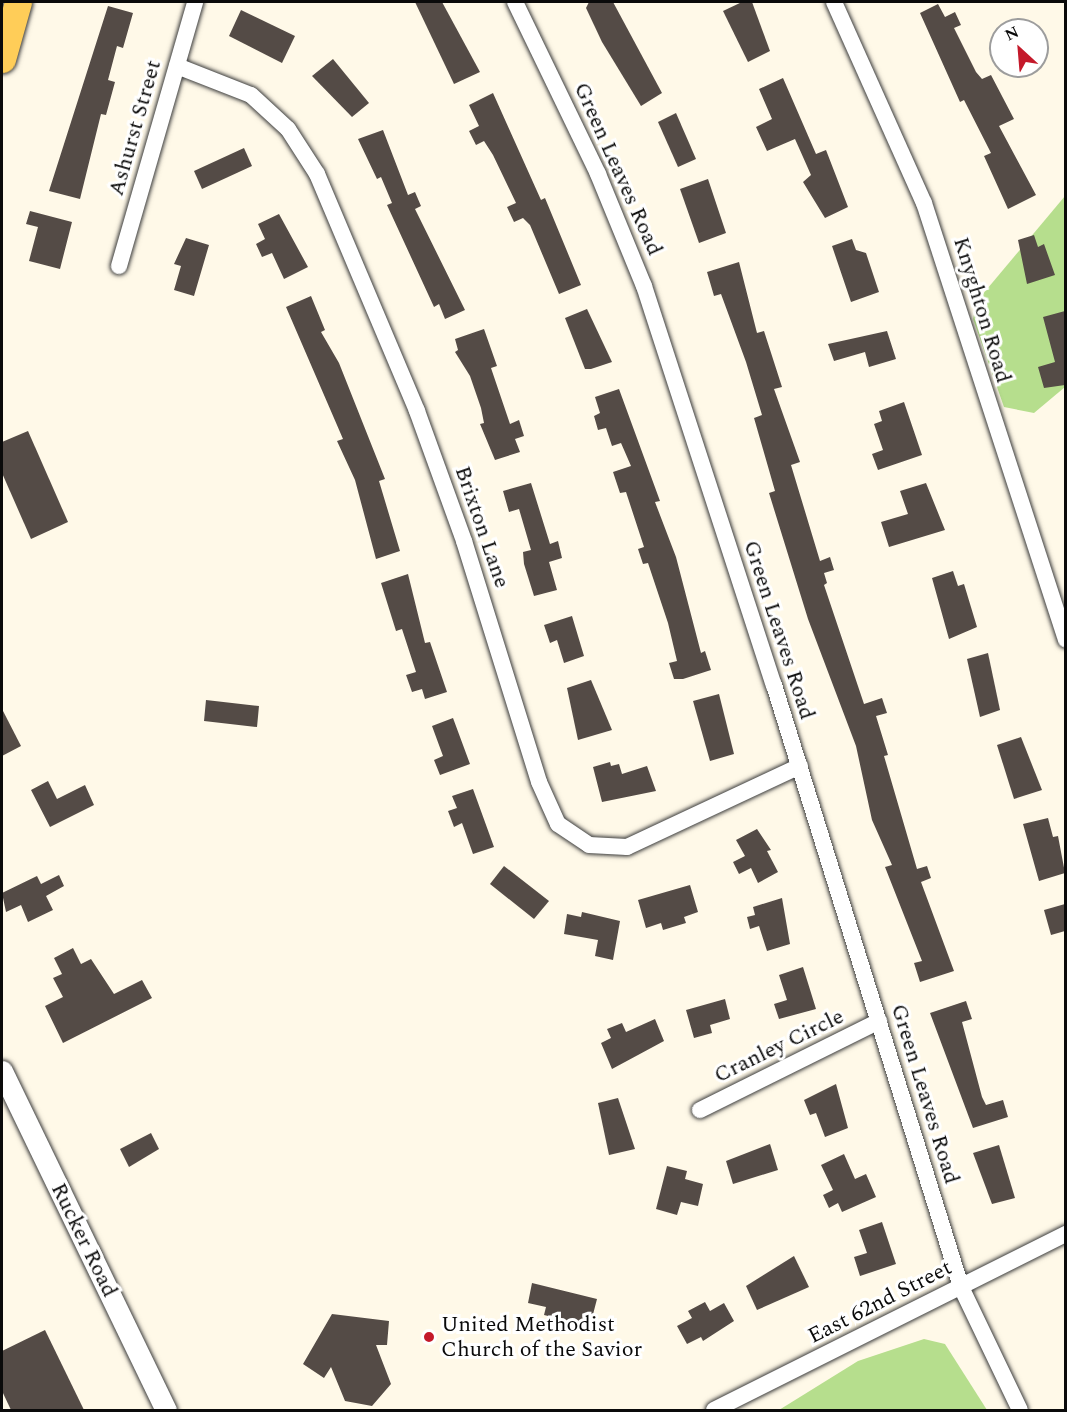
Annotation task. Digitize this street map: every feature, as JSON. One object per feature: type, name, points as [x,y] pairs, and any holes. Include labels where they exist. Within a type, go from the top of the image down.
[{"type":"main road","points":[[2,59],[18,2]]},
{"type":"street","name":"Ashurst Street","points":[[119,266],[195,2]]},
{"type":"street","name":"Green Leaves Road","points":[[515,2],[636,264],[800,766],[961,1287],[1020,1410]]},
{"type":"street","name":"Knyghton Road","points":[[834,2],[928,212],[1065,639]]},
{"type":"street","name":"Brixton Lane","points":[[177,66],[251,95],[288,129],[314,168],[417,411],[472,566],[539,782],[558,824],[590,845],[627,847],[800,766]]},
{"type":"street","name":"Cranley Circle","points":[[700,1110],[879,1021]]},
{"type":"street","name":"Rucker Road","points":[[2,1071],[166,1410]]},
{"type":"street","name":"East 62nd Street","points":[[714,1410],[1065,1233]]},
{"type":"green space","points":[[1065,196],[1065,387],[1034,413],[1004,407],[973,319],[977,301]]},
{"type":"green space","points":[[924,1339],[945,1344],[987,1410],[779,1410],[858,1361]]},
{"type":"building","points":[[415,2],[442,2],[480,72],[454,84]]},
{"type":"building","points":[[589,2],[613,2],[662,93],[641,106],[602,42],[586,8]]},
{"type":"building","points":[[742,2],[752,2],[770,51],[748,62],[723,11]]},
{"type":"building","points":[[938,4],[945,17],[955,12],[961,25],[954,28],[976,72],[982,79],[989,76],[989,78],[993,78],[1014,119],[999,126],[1036,195],[1008,209],[984,156],[991,153],[964,100],[960,102],[920,13]]},
{"type":"building","points":[[108,6],[133,13],[123,48],[117,46],[108,80],[115,82],[106,115],[101,114],[80,199],[49,191]]},
{"type":"building","points":[[241,10],[295,36],[282,63],[229,36]]},
{"type":"building","points":[[333,59],[369,103],[352,117],[312,76]]},
{"type":"building","points":[[783,78],[816,154],[826,150],[848,207],[825,218],[803,182],[811,175],[795,139],[767,151],[756,127],[772,119],[759,89]]},
{"type":"building","points":[[493,93],[541,200],[545,198],[581,285],[559,294],[530,225],[523,218],[514,222],[507,207],[516,203],[493,155],[484,141],[476,145],[469,131],[479,126],[469,105]]},
{"type":"building","points":[[676,113],[696,159],[678,167],[658,122]]},
{"type":"building","points":[[383,130],[408,195],[415,192],[421,206],[415,209],[465,310],[445,319],[439,304],[434,307],[387,205],[392,203],[381,177],[377,179],[358,139]]},
{"type":"building","points":[[244,148],[252,166],[202,189],[194,171]]},
{"type":"building","points":[[708,179],[726,233],[699,243],[680,189]]},
{"type":"building","points":[[30,211],[72,222],[60,269],[29,261],[38,227],[26,224]]},
{"type":"building","points":[[279,214],[308,267],[284,279],[272,253],[262,257],[256,244],[265,239],[258,224]]},
{"type":"building","points":[[1034,235],[1038,247],[1044,244],[1055,275],[1027,284],[1018,240]]},
{"type":"building","points":[[186,238],[209,245],[194,296],[174,290],[181,266],[174,264]]},
{"type":"building","points":[[852,239],[856,250],[866,253],[879,292],[851,302],[832,246]]},
{"type":"building","points":[[739,262],[757,333],[764,331],[782,387],[774,389],[800,462],[791,465],[820,561],[830,557],[834,570],[824,573],[827,583],[824,585],[864,704],[882,698],[887,713],[876,716],[888,755],[884,756],[917,869],[927,866],[931,878],[921,882],[954,971],[920,982],[914,963],[922,961],[885,867],[892,865],[872,820],[856,746],[808,619],[769,493],[775,491],[754,418],[762,415],[746,362],[721,294],[714,296],[707,272]]},
{"type":"building","points":[[311,296],[325,330],[321,332],[339,363],[385,479],[379,481],[400,551],[376,559],[355,480],[337,441],[343,439],[286,307]]},
{"type":"building","points":[[587,309],[612,362],[591,369],[585,369],[565,318]]},
{"type":"building","points":[[1065,311],[1065,385],[1044,388],[1038,367],[1055,362],[1043,317]]},
{"type":"building","points":[[484,329],[497,366],[491,368],[510,424],[519,420],[524,436],[515,439],[520,452],[495,460],[480,424],[484,423],[481,408],[470,376],[455,352],[458,350],[455,339]]},
{"type":"building","points":[[887,331],[896,359],[869,367],[865,352],[834,361],[828,344]]},
{"type":"building","points":[[619,389],[660,501],[655,502],[676,557],[701,653],[705,651],[711,670],[683,679],[674,679],[669,663],[677,661],[668,623],[648,563],[643,564],[638,549],[644,547],[626,492],[620,493],[613,472],[631,466],[621,443],[612,446],[606,428],[598,430],[594,416],[600,413],[595,397]]},
{"type":"building","points":[[904,402],[922,455],[878,470],[872,454],[883,450],[874,424],[882,421],[879,411]]},
{"type":"building","points":[[28,431],[68,522],[31,539],[2,473],[2,442]]},
{"type":"building","points":[[531,483],[550,544],[558,541],[562,558],[549,562],[557,590],[534,596],[524,564],[523,552],[531,550],[519,509],[509,512],[503,491]]},
{"type":"building","points":[[926,483],[945,530],[889,547],[881,522],[908,514],[900,491]]},
{"type":"building","points":[[953,571],[958,586],[964,584],[977,627],[949,639],[932,578]]},
{"type":"building","points":[[408,574],[425,643],[430,642],[447,692],[425,699],[422,689],[412,692],[406,675],[416,672],[402,629],[396,631],[381,583]]},
{"type":"building","points":[[572,616],[584,656],[564,663],[557,640],[550,643],[544,625]]},
{"type":"building","points":[[988,653],[1000,710],[980,717],[967,659]]},
{"type":"building","points":[[591,680],[612,730],[578,740],[567,688]]},
{"type":"building","points":[[719,694],[734,754],[710,761],[693,701]]},
{"type":"building","points":[[206,700],[259,706],[257,727],[204,721]]},
{"type":"building","points":[[2,709],[21,746],[2,756]]},
{"type":"building","points":[[453,718],[470,764],[440,775],[434,760],[443,756],[432,726]]},
{"type":"building","points":[[1021,737],[1042,790],[1014,799],[997,745]]},
{"type":"building","points":[[610,762],[611,766],[619,764],[622,774],[647,766],[656,791],[602,802],[593,767]]},
{"type":"building","points":[[48,781],[57,799],[85,785],[94,805],[50,827],[31,790]]},
{"type":"building","points":[[473,789],[494,847],[473,854],[462,823],[454,827],[448,811],[457,808],[452,796]]},
{"type":"building","points":[[1048,818],[1053,837],[1058,836],[1065,873],[1039,881],[1023,824]]},
{"type":"building","points":[[757,829],[771,850],[767,851],[778,872],[758,883],[751,868],[739,874],[733,862],[745,856],[736,840]]},
{"type":"building","points":[[504,866],[549,901],[534,919],[490,884]]},
{"type":"building","points":[[59,875],[64,886],[46,896],[53,910],[28,922],[21,905],[6,912],[2,893],[37,876],[41,884]]},
{"type":"building","points":[[690,885],[698,912],[684,917],[686,923],[663,930],[661,923],[646,928],[638,900]]},
{"type":"building","points":[[782,898],[790,944],[767,951],[759,926],[750,929],[747,917],[755,915],[753,907]]},
{"type":"building","points":[[1065,904],[1065,931],[1051,935],[1044,910]]},
{"type":"building","points":[[582,912],[620,921],[613,960],[595,956],[598,940],[564,934],[567,914],[581,917]]},
{"type":"building","points":[[73,948],[81,964],[91,959],[114,994],[142,980],[152,998],[63,1043],[45,1006],[63,997],[53,978],[62,974],[54,958]]},
{"type":"building","points":[[803,967],[816,1009],[779,1019],[774,1004],[787,1000],[779,975]]},
{"type":"building","points":[[725,999],[730,1019],[710,1025],[712,1033],[694,1038],[686,1010]]},
{"type":"building","points":[[966,1001],[972,1019],[962,1022],[982,1097],[986,1105],[1003,1100],[1008,1117],[973,1128],[930,1013]]},
{"type":"building","points":[[655,1019],[664,1041],[612,1069],[601,1043],[611,1038],[607,1029],[622,1023],[626,1032]]},
{"type":"building","points":[[836,1084],[848,1128],[825,1137],[816,1113],[810,1115],[804,1100]]},
{"type":"building","points":[[618,1098],[635,1149],[609,1155],[598,1103]]},
{"type":"building","points":[[151,1133],[159,1149],[129,1167],[120,1149]]},
{"type":"building","points":[[770,1144],[778,1170],[733,1184],[726,1161]]},
{"type":"building","points":[[999,1145],[1015,1198],[992,1204],[973,1153]]},
{"type":"building","points":[[844,1154],[855,1179],[866,1174],[876,1197],[842,1212],[838,1203],[829,1208],[823,1195],[833,1190],[821,1165]]},
{"type":"building","points":[[667,1166],[687,1171],[685,1179],[703,1184],[698,1206],[681,1202],[677,1215],[656,1209]]},
{"type":"building","points":[[882,1222],[896,1264],[860,1276],[854,1257],[867,1253],[859,1230]]},
{"type":"building","points":[[794,1256],[809,1287],[757,1310],[746,1286]]},
{"type":"building","points":[[532,1283],[597,1299],[590,1326],[544,1315],[546,1307],[528,1303]]},
{"type":"building","points":[[705,1302],[710,1311],[724,1303],[734,1321],[703,1341],[701,1337],[687,1344],[677,1326],[692,1318],[688,1311]]},
{"type":"building","points":[[332,1314],[389,1321],[387,1345],[376,1345],[391,1384],[372,1406],[345,1401],[331,1367],[324,1378],[303,1364]]},
{"type":"building","points":[[45,1330],[84,1410],[11,1410],[2,1391],[2,1351]]},
{"type":"place","name":"United Methodist Church of the Savior","points":[[429,1337]]}]
